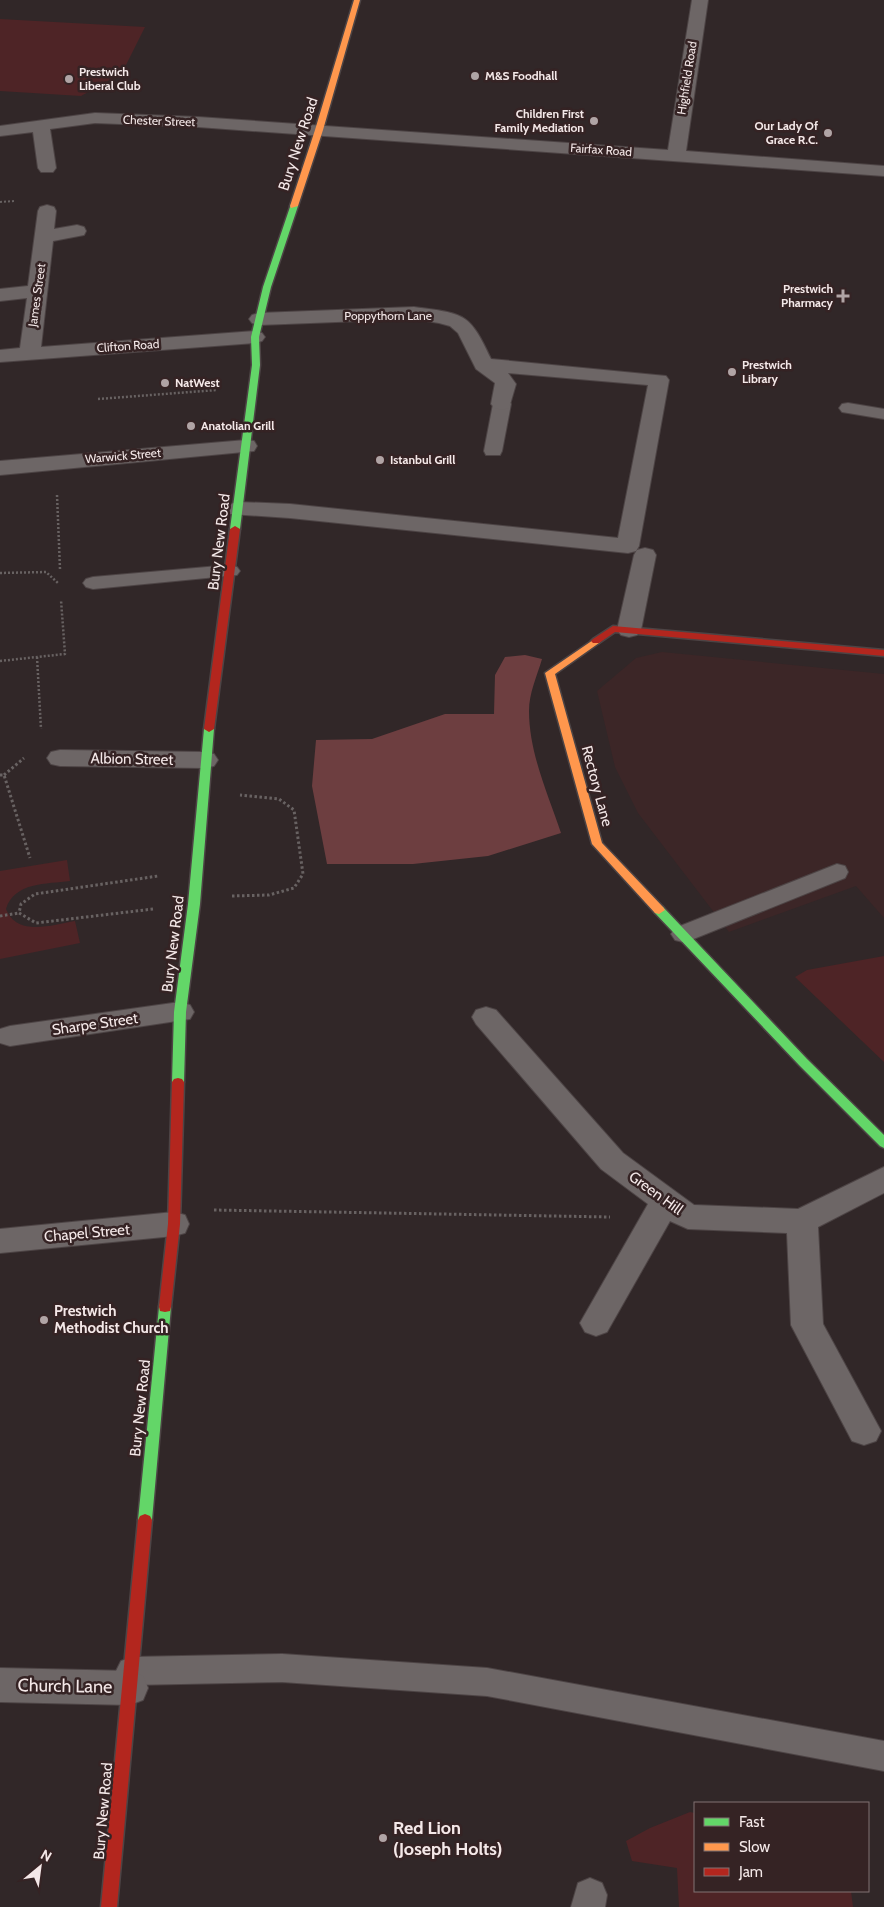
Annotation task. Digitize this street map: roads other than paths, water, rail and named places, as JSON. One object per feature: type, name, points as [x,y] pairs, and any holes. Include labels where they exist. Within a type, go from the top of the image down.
[{"type":"main road","name":"Bury New Road","points":[[109,1907],[153,1421],[174,1217],[180,1012],[194,900],[205,760],[256,365],[257,328],[267,287],[319,130],[357,0]]},
{"type":"main road","name":"Rectory Lane","points":[[884,653],[613,629],[550,673],[597,844],[803,1062],[884,1143]]},
{"type":"street","name":"Highfield Road","points":[[676,156],[700,0]]},
{"type":"street","name":"Chester Street","points":[[0,131],[96,118],[319,130]]},
{"type":"street","points":[[41,125],[47,168]]},
{"type":"street","name":"Fairfax Road","points":[[319,130],[884,171]]},
{"type":"street","name":"James Street","points":[[30,353],[48,211]]},
{"type":"street","points":[[46,236],[76,231]]},
{"type":"street","points":[[0,294],[37,291]]},
{"type":"street","name":"Poppythorn Lane","points":[[257,328],[414,313],[442,317],[457,322],[466,330],[483,365],[504,380],[506,384],[502,404]]},
{"type":"street","name":"Clifton Road","points":[[0,356],[257,328]]},
{"type":"street","points":[[238,509],[290,511],[628,546],[659,380],[483,365]]},
{"type":"street","name":"Warwick Street","points":[[0,468],[94,458],[246,446]]},
{"type":"street","points":[[629,630],[645,555]]},
{"type":"street","name":"Albion Street","points":[[60,758],[205,760]]},
{"type":"street","name":"Sharpe Street","points":[[10,1036],[180,1012]]},
{"type":"street","name":"Green Hill","points":[[486,1017],[612,1161],[662,1208],[688,1217],[802,1221],[884,1179]]},
{"type":"street","points":[[596,1323],[662,1208]]},
{"type":"street","name":"Chapel Street","points":[[0,1241],[174,1217]]},
{"type":"street","points":[[802,1221],[807,1325],[864,1431]]},
{"type":"street","name":"Church Lane","points":[[0,1685],[131,1679]]},
{"type":"lane","name":"Poppythorn Lane","points":[[493,451],[502,404]]},
{"type":"lane","points":[[848,408],[884,414]]},
{"type":"lane","points":[[93,583],[230,571]]},
{"type":"lane","points":[[683,934],[836,872]]},
{"type":"lane","points":[[131,1679],[282,1668],[487,1682],[884,1756]]},
{"type":"place","name":"M&S Foodhall","points":[[475,76]]},
{"type":"place","name":"Prestwich Liberal Club","points":[[69,79]]},
{"type":"place","name":"Children First Family Mediation","points":[[594,121]]},
{"type":"place","name":"Our Lady Of Grace R.C.","points":[[828,133]]},
{"type":"place","name":"Prestwich Pharmacy","points":[[843,296]]},
{"type":"place","name":"Prestwich Library","points":[[732,372]]},
{"type":"place","name":"NatWest","points":[[165,383]]},
{"type":"place","name":"Anatolian Grill","points":[[191,426]]},
{"type":"place","name":"Istanbul Grill","points":[[380,460]]},
{"type":"place","name":"Prestwich Methodist Church","points":[[44,1320]]},
{"type":"place","name":"Red Lion (Joseph Holts)","points":[[383,1838]]}]
